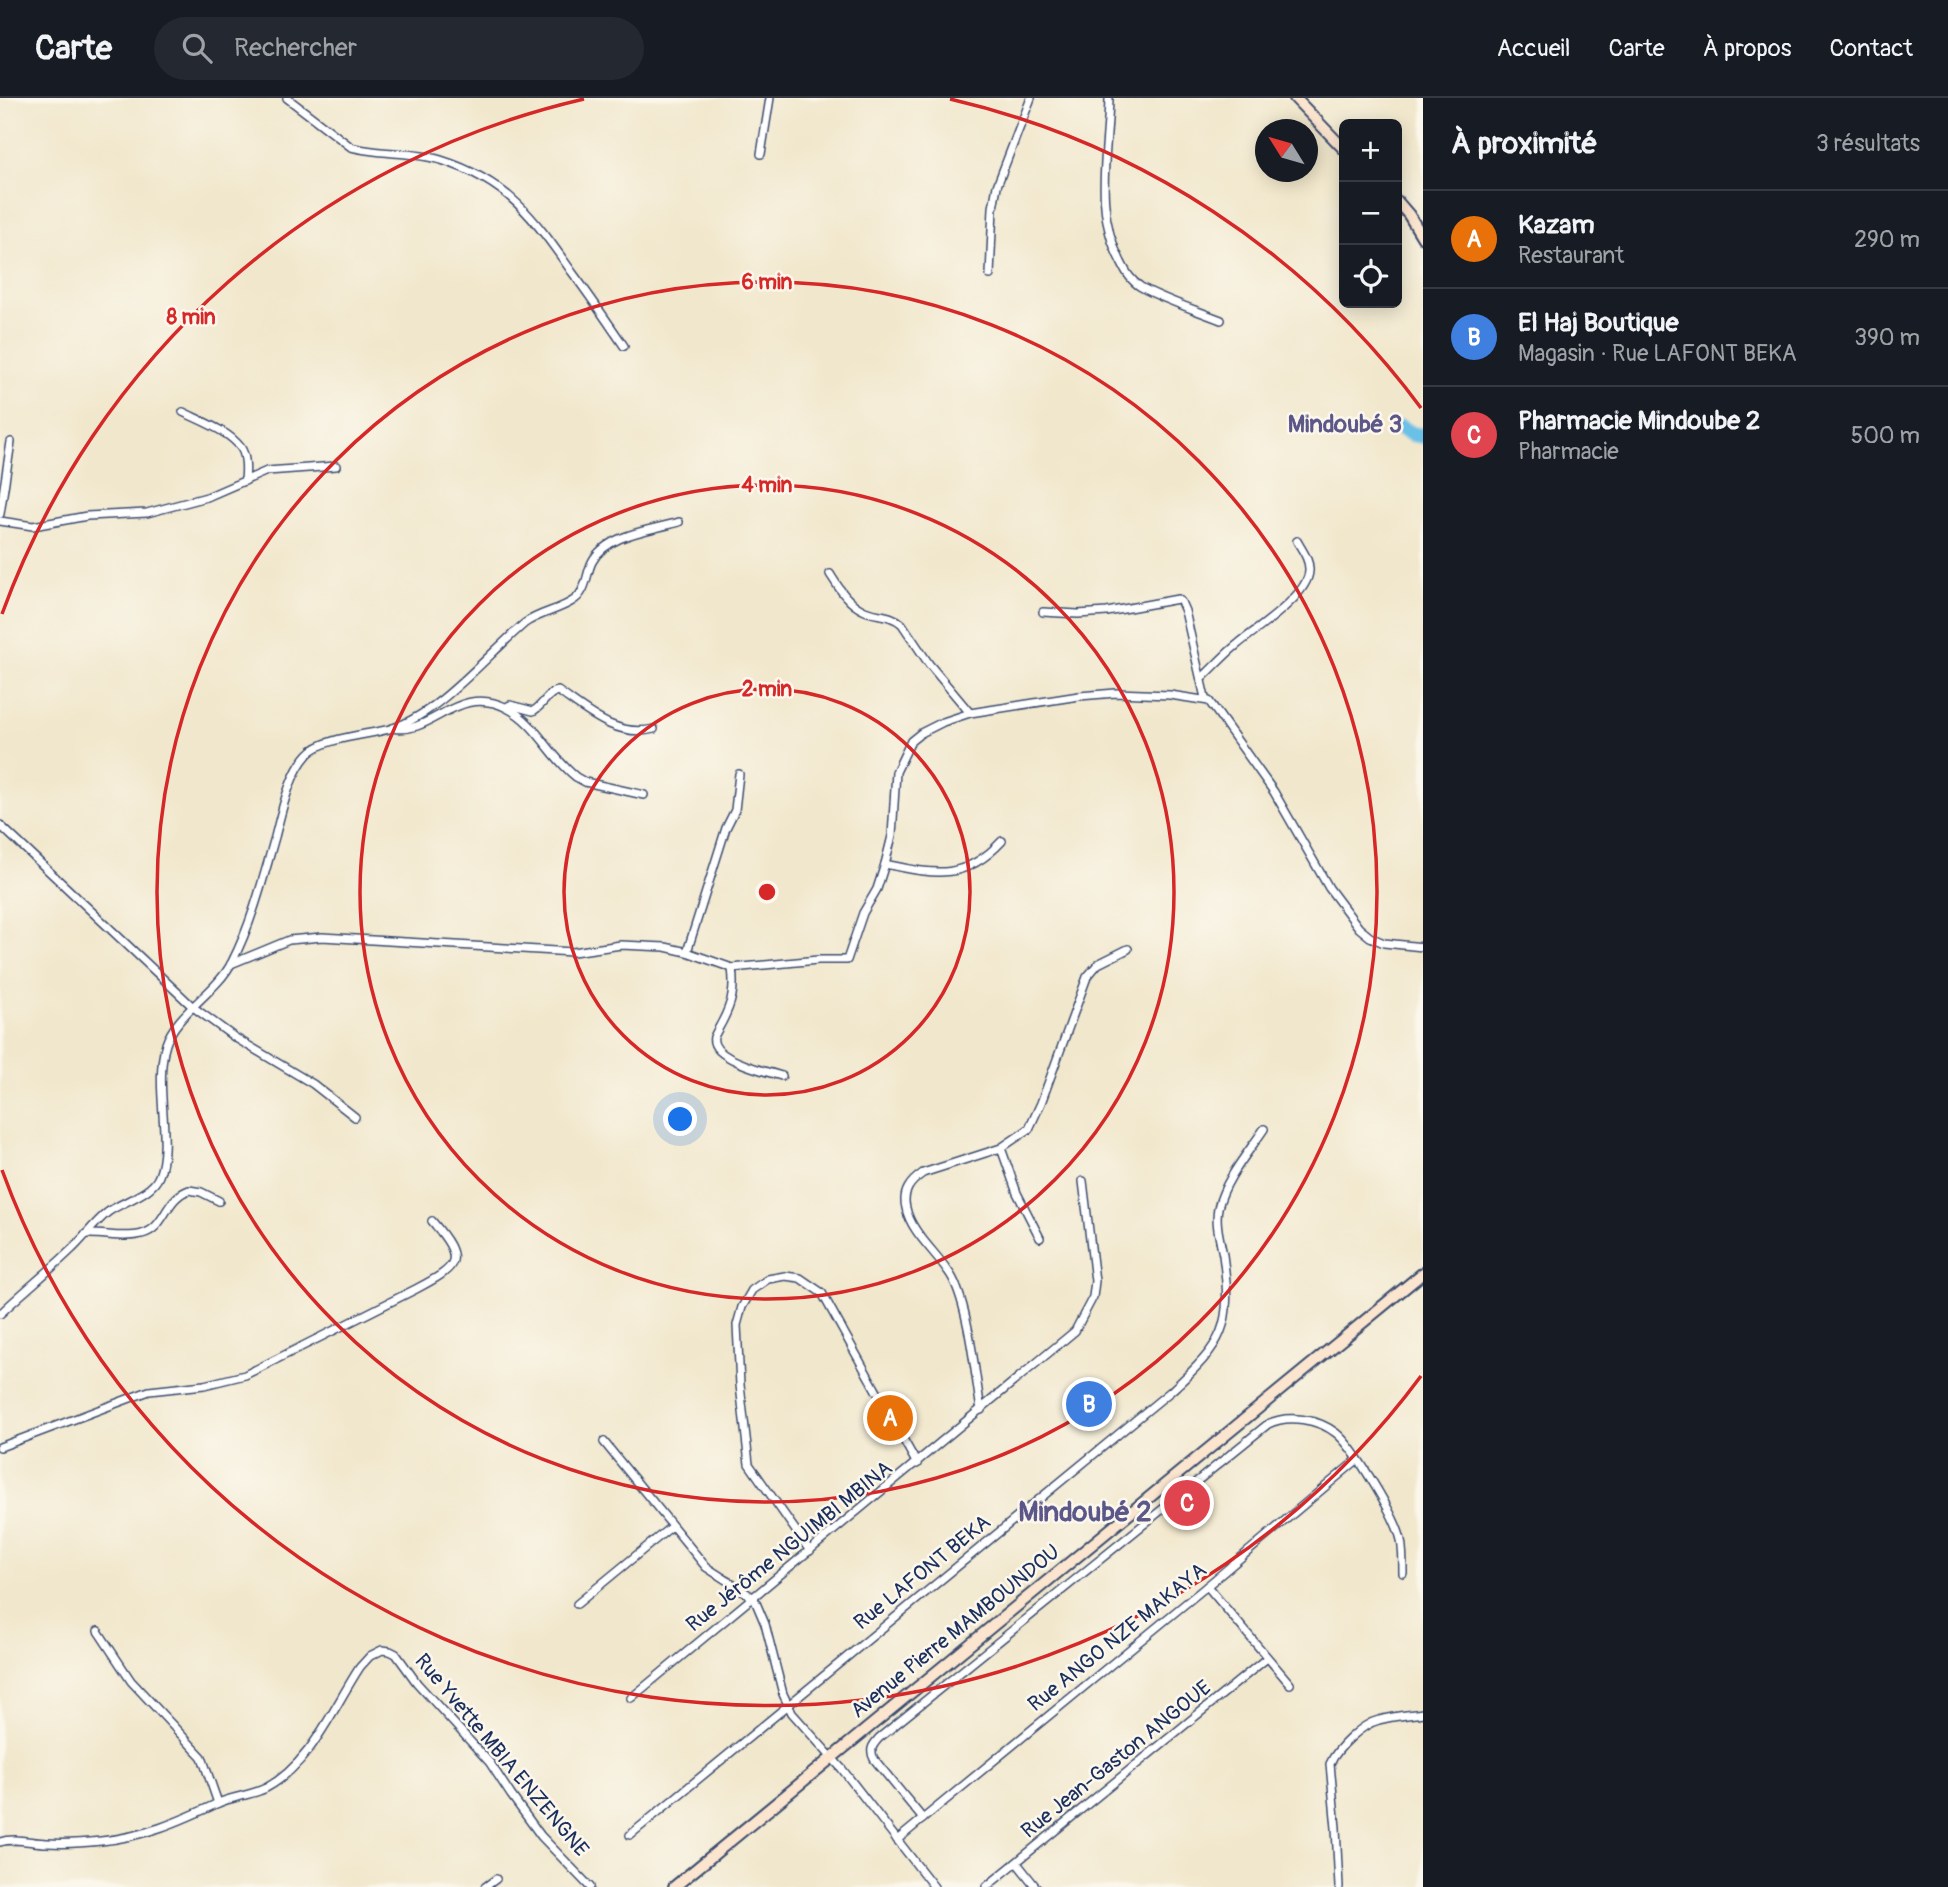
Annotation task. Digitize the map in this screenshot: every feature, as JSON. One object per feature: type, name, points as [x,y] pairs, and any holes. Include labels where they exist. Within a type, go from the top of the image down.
[{"type":"street","points":[[287,98],[351,147],[441,160],[481,177],[506,194],[525,208],[540,226],[624,346]]},
{"type":"street","points":[[761,154],[769,98]]},
{"type":"street","points":[[990,275],[993,208],[997,186],[1031,98]]},
{"type":"street","points":[[1109,98],[1104,216],[1113,247],[1127,273],[1143,288],[1221,320]]},
{"type":"street","points":[[1295,98],[1339,144]]},
{"type":"street","points":[[1402,207],[1423,238]]},
{"type":"street","points":[[183,412],[228,437],[241,449],[246,466],[245,481]]},
{"type":"street","points":[[0,514],[12,442]]},
{"type":"street","points":[[0,521],[33,526],[87,516],[147,513],[207,497],[267,471],[336,466]]},
{"type":"street","points":[[0,1314],[110,1211],[149,1188],[159,1176],[163,1142],[160,1081],[165,1046],[170,1035],[231,964],[258,898],[281,814],[300,765],[313,749],[393,728],[434,706],[525,623],[538,614],[574,600],[585,585],[592,562],[604,548],[628,536],[679,522]]},
{"type":"street","points":[[1202,678],[1236,645],[1295,597],[1306,583],[1310,572],[1308,561],[1297,541]]},
{"type":"street","points":[[830,574],[846,597],[858,607],[902,624],[929,664],[970,713]]},
{"type":"street","points":[[1043,612],[1107,612],[1178,599],[1185,611],[1205,698]]},
{"type":"street","points":[[506,707],[509,705],[533,711],[540,707],[551,693],[558,691],[598,719],[622,730],[642,732],[654,729]]},
{"type":"street","points":[[231,964],[280,943],[302,937],[573,951],[621,945],[665,947],[732,968],[847,960],[863,913],[877,889],[885,864],[892,836],[894,785],[900,761],[911,741],[943,722],[970,713],[1116,693],[1205,698],[1217,708],[1274,792],[1329,888],[1359,928],[1384,943],[1423,947]]},
{"type":"street","points":[[393,728],[405,730],[417,727],[452,707],[467,703],[493,703],[506,707],[532,727],[576,777],[585,782],[644,795]]},
{"type":"street","points":[[687,952],[726,828],[735,810],[739,774]]},
{"type":"street","points":[[0,825],[193,1007],[234,1037],[313,1084],[355,1117]]},
{"type":"street","points":[[885,864],[935,873],[954,872],[987,857],[1002,841]]},
{"type":"street","points":[[981,1410],[957,1288],[945,1266],[908,1216],[905,1192],[912,1181],[922,1173],[1001,1148],[1022,1136],[1036,1116],[1089,973],[1098,964],[1128,948]]},
{"type":"street","points":[[732,968],[734,996],[713,1039],[716,1047],[726,1056],[750,1067],[782,1076]]},
{"type":"street","name":"Rue LAFONT BEKA","points":[[630,1835],[1162,1398],[1205,1358],[1219,1337],[1227,1313],[1218,1208],[1229,1182],[1264,1129]]},
{"type":"street","points":[[1001,1148],[1017,1193],[1040,1238]]},
{"type":"street","name":"Rue Jérôme NGUIMBI MBINA","points":[[631,1698],[1075,1331],[1088,1311],[1093,1297],[1094,1281],[1083,1181]]},
{"type":"street","points":[[85,1234],[122,1237],[147,1233],[159,1223],[172,1201],[189,1190],[201,1192],[219,1201]]},
{"type":"street","points":[[0,1447],[149,1391],[204,1385],[246,1375],[440,1277],[450,1268],[454,1251],[432,1221]]},
{"type":"street","name":"Avenue Pierre MAMBOUNDOU","points":[[674,1887],[1423,1273]]},
{"type":"street","points":[[810,1551],[749,1464],[739,1373],[737,1325],[742,1307],[752,1290],[768,1279],[785,1276],[800,1278],[822,1293],[917,1464]]},
{"type":"street","points":[[923,1819],[871,1753],[872,1746],[888,1730],[1268,1424],[1290,1418],[1327,1427],[1338,1434],[1386,1506],[1399,1532],[1403,1573]]},
{"type":"street","points":[[604,1442],[705,1567],[754,1598],[765,1624],[792,1713],[831,1757],[934,1887]]},
{"type":"street","name":"Rue ANGO NZE MAKAYA","points":[[897,1840],[1208,1586],[1357,1460]]},
{"type":"street","points":[[576,1604],[672,1525]]},
{"type":"street","points":[[1208,1586],[1290,1684]]},
{"type":"street","points":[[98,1631],[131,1681],[202,1757],[218,1802]]},
{"type":"street","name":"Rue Yvette MBIA ENZENGNE","points":[[0,1842],[17,1840],[68,1844],[104,1841],[162,1829],[218,1802],[232,1797],[248,1796],[275,1783],[312,1745],[360,1667],[370,1656],[382,1650],[396,1654],[417,1683],[490,1763],[510,1796],[541,1836],[590,1887]]},
{"type":"street","name":"Rue Jean-Gaston ANGOUE","points":[[986,1887],[1268,1658]]},
{"type":"street","points":[[1339,1887],[1330,1764],[1348,1740],[1376,1720],[1423,1713]]},
{"type":"street","points":[[1017,1863],[1036,1887]]},
{"type":"street","points":[[485,1887],[496,1879]]},
{"type":"waterway","points":[[1401,428],[1423,436]]},
{"type":"place","name":"El Haj Boutique","points":[[1089,1404]]},
{"type":"place","name":"Kazam","points":[[890,1418]]},
{"type":"place","name":"Pharmacie Mindoube 2","points":[[1187,1503]]},
{"type":"district","name":"Mindoubé 3","points":[[1345,424]]},
{"type":"district","name":"Mindoubé 2","points":[[1085,1511]]}]
